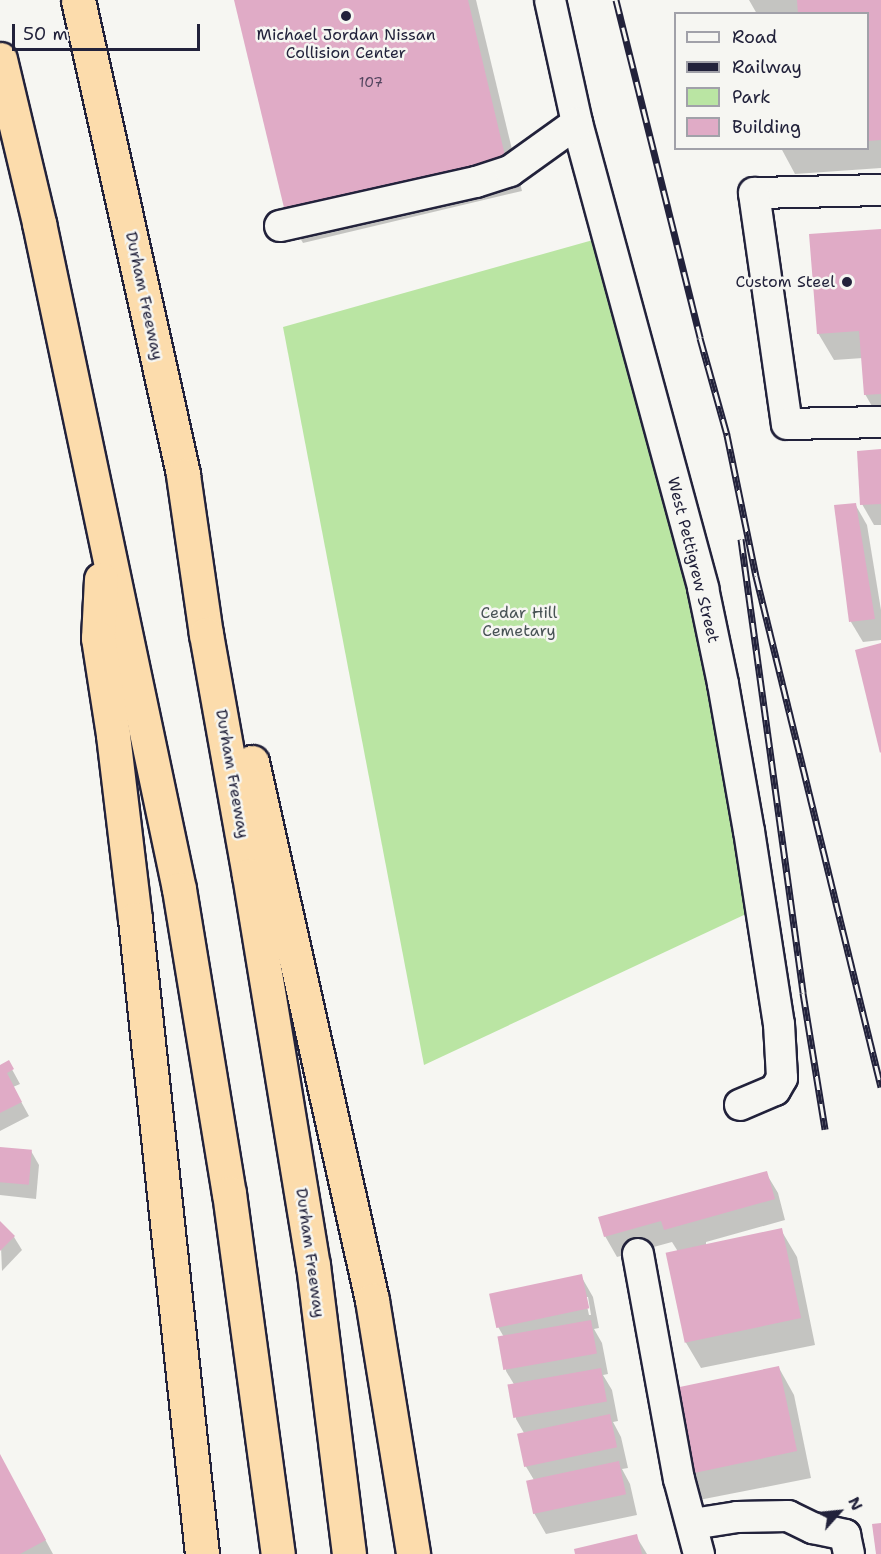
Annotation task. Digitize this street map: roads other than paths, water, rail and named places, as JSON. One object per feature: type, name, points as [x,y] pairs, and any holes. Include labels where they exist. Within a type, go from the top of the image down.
[{"type":"highway","name":"Durham Freeway","points":[[78,0],[183,475],[206,634],[251,886],[313,1265],[349,1554]]},
{"type":"highway","points":[[0,59],[39,224],[179,889],[229,1193],[278,1554]]},
{"type":"highway","points":[[183,475],[225,639],[372,1299],[398,1447],[413,1554]]},
{"type":"highway","points":[[103,532],[98,638],[113,735],[143,989],[201,1554]]},
{"type":"street","name":"West Pettigrew Street","points":[[550,0],[577,123],[705,599],[745,808],[779,1024],[782,1078],[775,1090],[741,1105]]},
{"type":"street","points":[[280,226],[476,182],[510,171],[577,123]]},
{"type":"street","points":[[881,190],[754,193],[787,424],[881,422]]},
{"type":"street","points":[[638,1254],[679,1479],[693,1524],[699,1554]]},
{"type":"street","points":[[693,1524],[738,1517],[788,1516],[813,1528],[845,1535],[849,1554]]},
{"type":"railway","points":[[616,0],[700,338],[727,435],[756,576],[881,1087]]},
{"type":"railway","points":[[741,539],[803,993],[825,1129]]},
{"type":"place","name":"Michael Jordan Nissan Collision Center","points":[[346,16]]},
{"type":"place","name":"Custom Steel","points":[[847,282]]},
{"type":"park label","name":"Cedar Hill Cemetary","points":[[519,622]]}]
